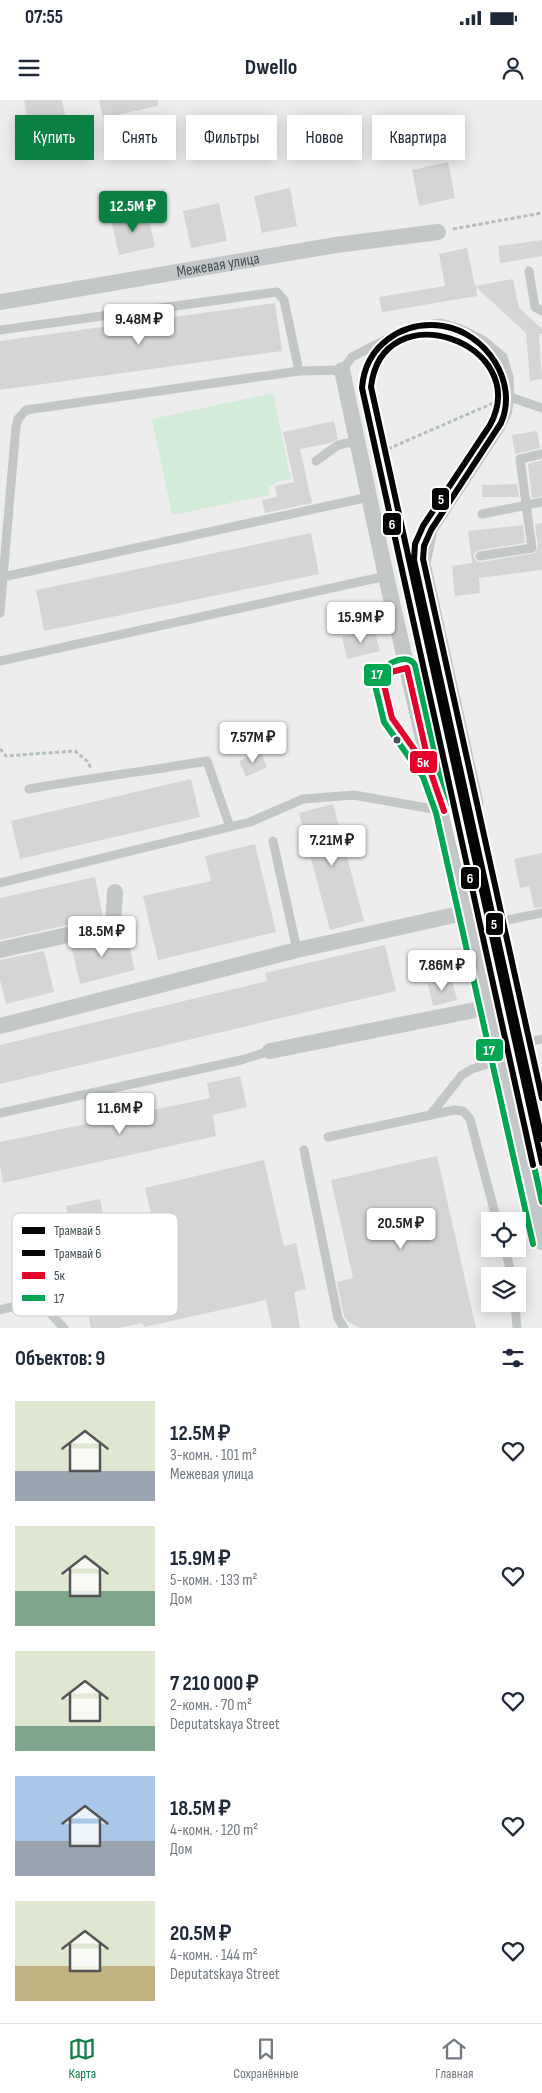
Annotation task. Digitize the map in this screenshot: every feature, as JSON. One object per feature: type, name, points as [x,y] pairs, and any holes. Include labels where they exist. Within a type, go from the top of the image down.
[{"type":"street","name":"Межевая улица","points":[[0,302],[336,245],[438,232]]},
{"type":"street","points":[[342,370],[362,446],[369,497],[407,668],[470,919],[542,1242]]},
{"type":"street","points":[[0,950],[113,924],[115,892]]},
{"type":"street","points":[[0,1026],[297,950],[470,919]]},
{"type":"street","points":[[270,1051],[490,1007]]},
{"type":"lane","points":[[530,271],[535,307],[542,311]]},
{"type":"lane","points":[[0,330],[277,292],[284,300],[300,371]]},
{"type":"lane","points":[[0,613],[16,426],[18,419],[26,410],[300,371],[342,370],[352,357],[410,327],[441,323],[461,329],[483,340],[503,357],[509,377],[510,396],[506,414],[499,430],[433,530],[426,563],[479,803],[444,810],[354,795],[303,800],[250,822],[0,883]]},
{"type":"lane","points":[[510,396],[542,408]]},
{"type":"lane","points":[[316,461],[338,445],[362,446]]},
{"type":"lane","points":[[480,556],[537,547],[526,504],[520,459],[542,454]]},
{"type":"lane","points":[[3,576],[369,497]]},
{"type":"lane","points":[[482,514],[542,502]]},
{"type":"lane","points":[[0,661],[386,576]]},
{"type":"lane","points":[[407,668],[391,672],[383,681],[392,718],[432,773]]},
{"type":"lane","points":[[29,789],[105,775],[149,771],[207,761],[230,827]]},
{"type":"lane","points":[[273,841],[297,950]]},
{"type":"lane","points":[[470,919],[542,912]]},
{"type":"lane","points":[[432,1114],[462,1075],[500,1054],[542,1040]]},
{"type":"lane","points":[[0,1113],[241,1060],[270,1051]]},
{"type":"lane","points":[[328,1138],[432,1114],[454,1110],[463,1111],[470,1119],[495,1212]]},
{"type":"lane","points":[[304,1150],[338,1318],[344,1328]]},
{"type":"lane","points":[[516,1312],[517,1328]]},
{"type":"lane","points":[[53,1316],[64,1328]]},
{"type":"path","points":[[438,232],[542,213]]},
{"type":"path","points":[[362,446],[390,448],[510,396]]},
{"type":"path","points":[[0,749],[6,756],[75,751],[87,761]]},
{"type":"green space","points":[[273,393],[291,479],[276,482],[268,488],[270,495],[172,515],[152,419]]},
{"type":"building","points":[[24,100],[62,100],[65,115],[27,115]]},
{"type":"building","points":[[99,100],[158,100],[158,106],[117,115],[104,115],[103,118]]},
{"type":"building","points":[[448,162],[455,198],[419,206],[412,170]]},
{"type":"building","points":[[290,188],[297,226],[262,233],[254,196]]},
{"type":"building","points":[[219,203],[227,241],[191,248],[183,211]]},
{"type":"building","points":[[147,211],[155,247],[119,255],[111,219]]},
{"type":"building","points":[[542,240],[542,256],[500,263],[498,246]]},
{"type":"building","points":[[467,248],[475,286],[513,279],[519,308],[542,329],[542,334],[539,334],[542,379],[530,381],[526,333],[476,287],[477,296],[382,312],[379,297],[445,286],[439,254]]},
{"type":"building","points":[[275,303],[282,351],[0,390],[0,341]]},
{"type":"building","points":[[334,421],[338,439],[330,443],[300,449],[312,503],[265,513],[262,500],[277,497],[275,486],[294,482],[283,432]]},
{"type":"building","points":[[537,431],[540,448],[515,454],[512,435]]},
{"type":"building","points":[[542,460],[542,496],[532,498],[528,464]]},
{"type":"building","points":[[517,484],[519,497],[482,497],[482,485]]},
{"type":"building","points":[[542,523],[542,570],[479,578],[480,593],[455,596],[452,566],[472,563],[468,531],[523,525],[525,543],[479,550],[474,553],[474,557],[477,562],[481,562],[535,553],[538,547],[535,524]]},
{"type":"building","points":[[311,533],[319,574],[44,631],[36,590]]},
{"type":"building","points":[[374,629],[380,651],[347,659],[342,637]]},
{"type":"building","points":[[260,751],[267,767],[246,777],[239,761]]},
{"type":"building","points":[[191,779],[200,817],[20,859],[11,821]]},
{"type":"building","points":[[333,804],[364,921],[330,930],[299,813]]},
{"type":"building","points":[[255,844],[276,932],[158,960],[143,896],[211,881],[205,856]]},
{"type":"building","points":[[542,853],[542,907],[534,908],[529,886],[520,888],[514,859]]},
{"type":"building","points":[[95,877],[103,917],[0,940],[0,898]]},
{"type":"building","points":[[126,935],[135,970],[80,984],[71,945],[107,936],[108,940]]},
{"type":"building","points":[[385,945],[396,991],[0,1084],[0,1045],[267,981],[265,973]]},
{"type":"building","points":[[44,951],[54,992],[6,1004],[0,980],[0,960]]},
{"type":"building","points":[[452,979],[457,1000],[433,1006],[428,984]]},
{"type":"building","points":[[240,1076],[247,1107],[213,1115],[216,1136],[3,1183],[0,1164],[0,1142],[210,1098],[207,1083]]},
{"type":"building","points":[[437,1156],[476,1328],[360,1328],[348,1322],[344,1316],[337,1282],[353,1278],[331,1180]]},
{"type":"building","points":[[264,1160],[284,1246],[296,1243],[306,1289],[294,1292],[300,1328],[272,1328],[266,1300],[144,1327],[143,1323],[118,1328],[91,1328],[89,1316],[178,1316],[178,1213],[151,1213],[145,1188]]},
{"type":"building","points":[[100,1199],[103,1213],[67,1213],[66,1206]]},
{"type":"tram line","name":"6","points":[[533,1165],[362,388],[370,360],[378,348],[388,339],[413,327],[443,326],[459,330],[473,338],[495,362],[502,376],[506,392],[501,423],[431,530],[424,546],[423,559],[542,1098]]},
{"type":"tram line","name":"5","points":[[542,1139],[414,560],[415,544],[423,526],[490,425],[498,396],[492,371],[475,351],[451,339],[425,335],[400,340],[381,357],[371,387],[542,1163]]},
{"type":"tram line","points":[[377,415],[377,454],[423,658],[433,675]]},
{"type":"transit line","name":"17","points":[[533,1244],[436,813],[423,777],[384,722],[374,681],[381,670],[399,660],[405,659],[415,665],[439,771],[453,809],[542,1202]]},
{"type":"transit line","name":"5к","points":[[407,668],[431,773],[392,718],[383,681],[391,672],[407,668]]},
{"type":"transit line","name":"5к","points":[[431,773],[444,811]]}]
